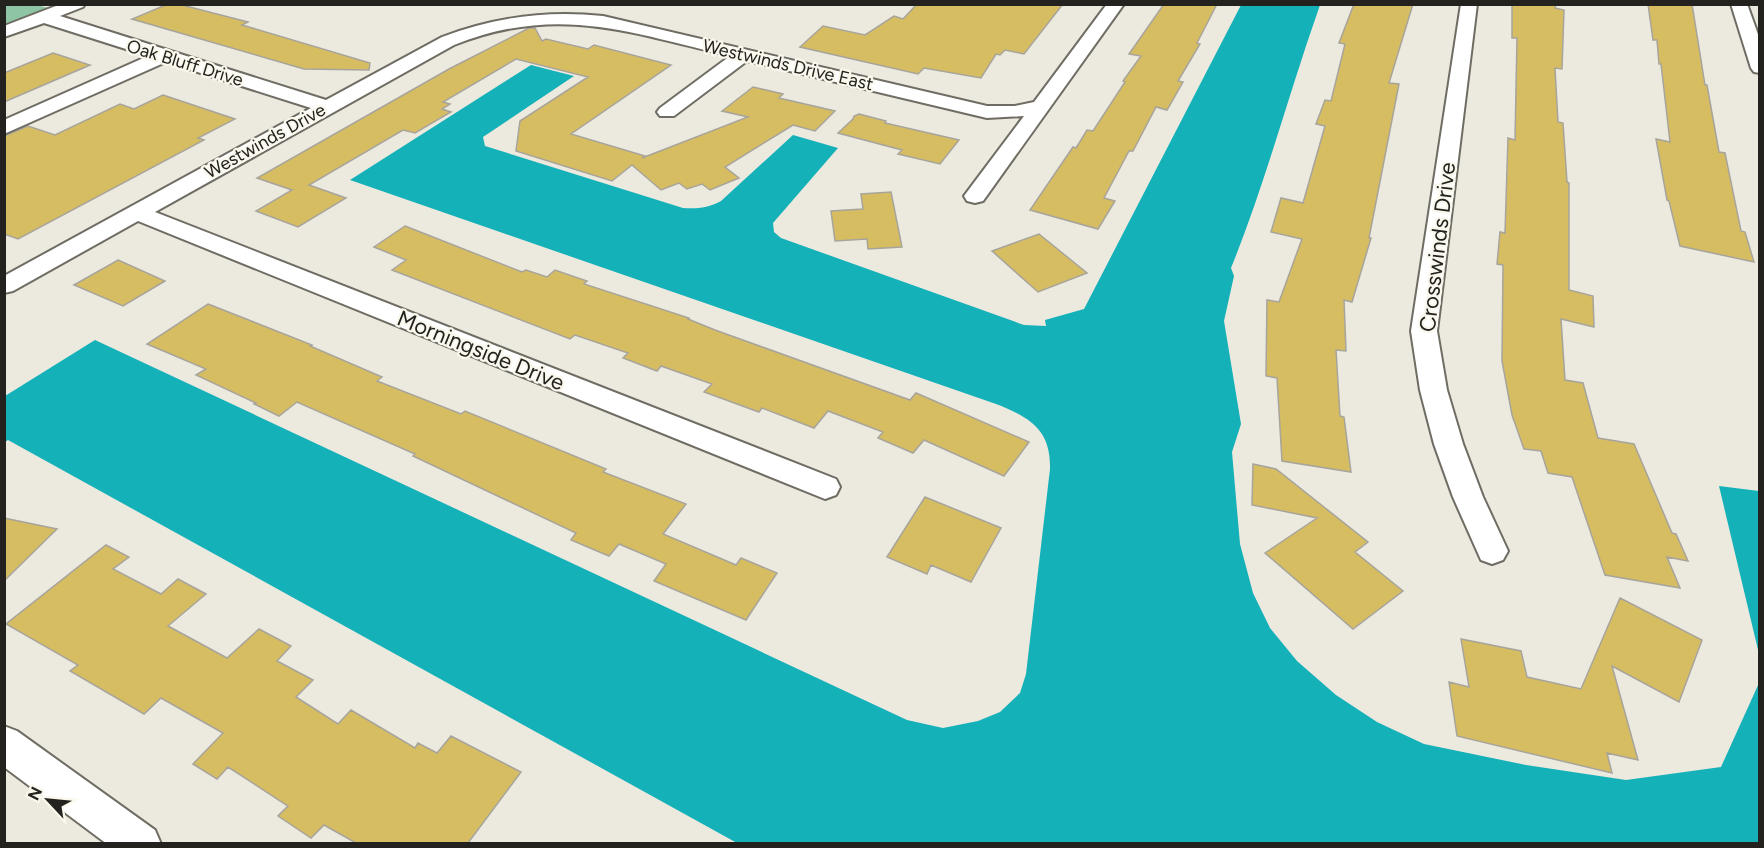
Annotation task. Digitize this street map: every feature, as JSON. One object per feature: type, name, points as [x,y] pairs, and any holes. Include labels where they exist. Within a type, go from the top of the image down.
[{"type":"street","points":[[4,32],[76,4]]},
{"type":"street","points":[[975,196],[1116,4]]},
{"type":"street","name":"Crosswinds Drive","points":[[1469,4],[1424,332],[1429,375],[1437,411],[1462,486],[1492,551]]},
{"type":"street","points":[[1739,4],[1760,68]]},
{"type":"street","name":"Oak Bluff Drive","points":[[44,17],[327,106]]},
{"type":"street","name":"Westwinds Drive East","points":[[534,19],[572,18],[603,21],[987,112],[1015,112],[1041,106]]},
{"type":"street","name":"Westwinds Drive","points":[[4,286],[327,106],[462,34],[500,24],[534,19]]},
{"type":"street","points":[[667,112],[743,55]]},
{"type":"street","points":[[4,128],[163,56]]},
{"type":"street","name":"Morningside Drive","points":[[137,213],[825,487]]},
{"type":"street","points":[[4,744],[141,843]]},
{"type":"green space","points":[[5,4],[37,5],[48,8],[5,24]]},
{"type":"water","points":[[1241,5],[1320,5],[1244,236],[1231,268],[1234,276],[1224,321],[1241,424],[1232,452],[1240,544],[1253,593],[1270,628],[1297,661],[1336,695],[1377,722],[1424,744],[1526,765],[1626,780],[1721,767],[1759,683],[1759,843],[737,843],[8,440],[5,442],[5,396],[95,340],[907,720],[943,728],[978,721],[1000,712],[1020,693],[1026,674],[1050,469],[1047,444],[1036,426],[1018,414],[996,404],[350,180],[531,65],[574,76],[483,137],[485,146],[683,208],[707,207],[721,201],[793,135],[838,148],[773,223],[774,232],[781,238],[1024,325],[1046,326],[1045,320],[1084,309]]},
{"type":"water","points":[[1719,486],[1759,491],[1759,654]]},
{"type":"building","points":[[168,4],[178,4],[248,22],[242,25],[370,63],[369,70],[304,69],[132,19]]},
{"type":"building","points":[[917,4],[1063,4],[1024,54],[1005,50],[1000,55],[996,54],[981,78],[924,68],[918,74],[800,47],[823,26],[865,35],[894,16],[903,19]]},
{"type":"building","points":[[1164,4],[1217,4],[1197,43],[1200,44],[1178,81],[1183,82],[1167,110],[1156,107],[1133,151],[1129,151],[1104,198],[1115,201],[1098,229],[1030,210],[1073,147],[1076,148],[1087,130],[1093,131],[1125,82],[1123,81],[1141,56],[1129,54]]},
{"type":"building","points":[[1354,4],[1413,4],[1389,83],[1399,84],[1369,238],[1371,238],[1352,302],[1344,300],[1346,351],[1336,350],[1340,416],[1344,417],[1351,472],[1282,461],[1277,378],[1266,376],[1267,300],[1279,302],[1302,239],[1271,232],[1281,198],[1303,203],[1325,126],[1316,124],[1325,100],[1331,101],[1345,44],[1339,43]]},
{"type":"building","points":[[1512,4],[1556,4],[1555,8],[1564,10],[1562,69],[1555,68],[1558,122],[1563,123],[1567,182],[1569,183],[1569,290],[1593,296],[1594,327],[1561,319],[1565,380],[1583,383],[1598,438],[1634,444],[1672,533],[1676,534],[1688,561],[1667,557],[1680,588],[1605,575],[1572,477],[1548,473],[1541,451],[1524,449],[1512,415],[1502,361],[1503,265],[1497,264],[1500,232],[1505,233],[1508,138],[1515,140],[1517,38],[1512,38]]},
{"type":"building","points":[[1648,4],[1692,4],[1719,152],[1725,153],[1741,231],[1745,232],[1754,262],[1680,246],[1667,200],[1656,139],[1670,142],[1661,64],[1659,64],[1657,40],[1653,40]]},
{"type":"building","points":[[529,28],[535,28],[542,41],[546,39],[588,49],[594,45],[671,65],[571,134],[645,156],[642,158],[748,117],[722,111],[753,87],[783,94],[779,98],[835,111],[815,131],[793,125],[725,167],[739,178],[710,190],[702,184],[687,189],[679,183],[661,190],[632,165],[612,181],[516,151],[520,121],[588,77],[516,59],[443,102],[450,104],[442,109],[451,112],[415,133],[403,130],[309,185],[346,198],[298,227],[256,211],[292,190],[257,178],[449,69]]},
{"type":"building","points":[[53,53],[90,65],[4,102],[4,73]]},
{"type":"building","points":[[163,95],[235,119],[198,138],[204,140],[18,239],[4,234],[4,136],[28,126],[55,135],[120,104],[134,109]]},
{"type":"building","points":[[859,114],[886,121],[885,123],[959,140],[940,164],[898,154],[902,150],[838,133],[854,116]]},
{"type":"building","points":[[891,192],[902,247],[868,249],[867,239],[835,241],[831,211],[863,209],[861,194]]},
{"type":"building","points":[[405,226],[522,272],[526,270],[547,277],[555,270],[587,281],[584,284],[689,318],[715,330],[910,400],[916,393],[1029,442],[1004,476],[924,440],[913,453],[878,438],[883,432],[828,411],[814,428],[762,408],[759,412],[704,392],[712,384],[661,366],[657,371],[623,358],[628,353],[575,335],[570,339],[392,270],[406,260],[374,247]]},
{"type":"building","points":[[1039,234],[1087,273],[1038,292],[992,251]]},
{"type":"building","points":[[118,260],[165,281],[123,306],[74,285]]},
{"type":"building","points":[[208,304],[312,345],[310,346],[382,377],[377,381],[461,414],[465,411],[606,469],[603,472],[686,504],[663,534],[736,565],[741,558],[777,573],[746,620],[654,581],[666,564],[619,544],[609,556],[571,540],[576,533],[413,456],[415,454],[297,402],[279,416],[196,375],[206,369],[147,344]]},
{"type":"building","points":[[1253,464],[1276,469],[1368,542],[1355,552],[1403,591],[1353,629],[1265,553],[1317,518],[1252,505]]},
{"type":"building","points":[[925,497],[1001,528],[971,582],[931,565],[927,574],[887,557]]},
{"type":"building","points":[[4,518],[57,529],[4,581]]},
{"type":"building","points":[[106,545],[129,557],[113,569],[161,594],[178,579],[206,594],[168,626],[227,658],[259,629],[291,646],[277,661],[313,680],[296,697],[338,724],[351,710],[415,748],[418,743],[437,753],[451,736],[521,772],[468,843],[356,843],[324,825],[311,838],[278,816],[288,806],[228,767],[217,779],[193,764],[223,733],[161,698],[144,714],[70,671],[78,665],[6,624]]},
{"type":"building","points":[[1620,598],[1702,640],[1679,702],[1612,666],[1638,760],[1607,753],[1612,773],[1457,736],[1449,682],[1469,687],[1461,639],[1521,651],[1527,677],[1581,689]]}]
